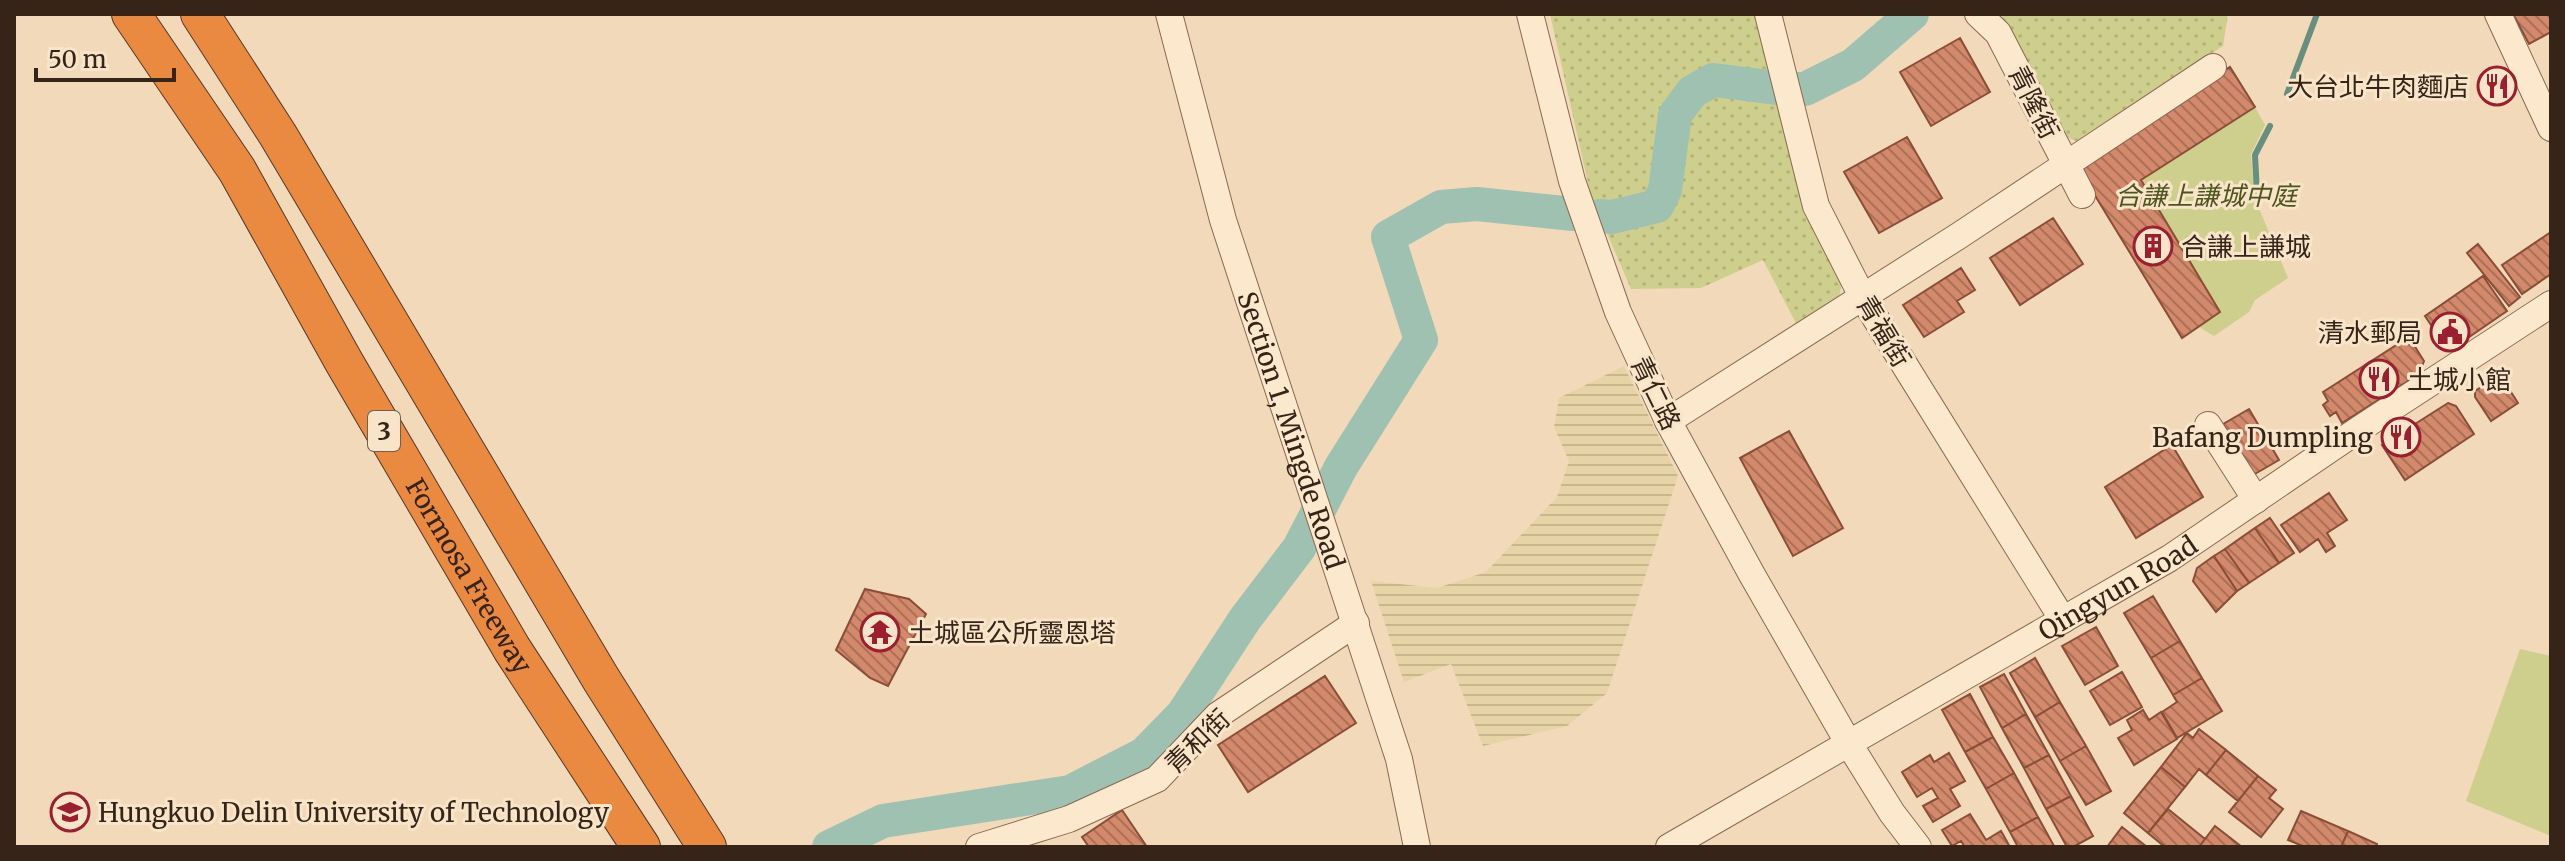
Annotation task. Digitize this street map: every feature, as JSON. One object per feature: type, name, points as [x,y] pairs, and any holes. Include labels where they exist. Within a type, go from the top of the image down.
[{"type":"highway","name":"Formosa Freeway","points":[[131,14],[237,170],[344,362],[512,649],[641,847]]},
{"type":"highway","name":"3","points":[[200,14],[278,135],[593,665],[706,846]]},
{"type":"street","name":"Section 1, Mingde Road","points":[[1169,14],[1223,220],[1399,759],[1417,847]]},
{"type":"street","name":"青仁路","points":[[1530,14],[1572,181],[1618,312],[1668,421],[1849,744],[1892,813],[1918,847]]},
{"type":"street","name":"青福街","points":[[1768,14],[1816,206],[1863,298],[2063,620]]},
{"type":"street","name":"青隆街","points":[[1978,14],[1998,33],[2082,195]]},
{"type":"street","points":[[2498,14],[2551,128]]},
{"type":"street","points":[[1668,421],[1863,298],[2213,67]]},
{"type":"street","name":"Qingyun Road","points":[[1669,847],[2170,558],[2551,304]]},
{"type":"street","points":[[2208,425],[2256,500]]},
{"type":"street","name":"青和街","points":[[979,847],[1046,838],[1069,819],[1157,779],[1218,715],[1356,623]]},
{"type":"shaded area","points":[[1624,366],[1678,476],[1607,693],[1567,726],[1483,746],[1451,664],[1404,682],[1371,581],[1437,588],[1486,572],[1557,497],[1569,461],[1554,427],[1559,398]]},
{"type":"green space","points":[[1550,14],[1759,14],[1844,275],[1838,301],[1797,325],[1763,260],[1701,288],[1631,289],[1591,196]]},
{"type":"green space","points":[[1993,14],[2228,14],[2223,46],[2076,141],[2064,136]]},
{"type":"green space","name":"合謙上謙城中庭","points":[[2255,107],[2265,125],[2251,154],[2255,199],[2288,278],[2255,300],[2249,312],[2214,336],[2199,327],[2220,311],[2141,180]]},
{"type":"green space","points":[[2520,649],[2551,656],[2551,836],[2466,801]]},
{"type":"building","points":[[2513,14],[2551,14],[2551,32],[2529,44]]},
{"type":"building","points":[[1960,38],[1990,92],[1931,126],[1900,72]]},
{"type":"building","name":"合謙上謙城","points":[[2230,67],[2255,107],[2141,180],[2220,312],[2182,338],[2077,166]]},
{"type":"building","points":[[1907,137],[1942,198],[1879,233],[1844,172]]},
{"type":"building","points":[[2053,218],[2083,264],[2020,305],[1990,258]]},
{"type":"building","points":[[2551,232],[2551,274],[2522,294],[2502,265]]},
{"type":"building","points":[[2478,244],[2520,297],[2509,306],[2467,253]]},
{"type":"building","points":[[1961,268],[1975,290],[1957,301],[1964,312],[1924,337],[1903,305]]},
{"type":"building","points":[[2483,276],[2507,311],[2456,346],[2445,346],[2425,316]]},
{"type":"building","points":[[2409,337],[2424,361],[2419,374],[2342,423],[2336,412],[2330,416],[2323,405],[2328,401],[2323,392]]},
{"type":"building","points":[[2500,375],[2518,403],[2491,421],[2475,397],[2475,391]]},
{"type":"building","points":[[2448,403],[2456,406],[2474,434],[2405,480],[2382,445]]},
{"type":"building","points":[[2249,409],[2279,460],[2241,482],[2211,431]]},
{"type":"building","points":[[1789,431],[1843,528],[1793,556],[1740,458]]},
{"type":"building","points":[[2172,445],[2203,497],[2136,538],[2105,487]]},
{"type":"building","points":[[2329,493],[2347,520],[2327,533],[2335,546],[2326,552],[2318,539],[2300,552],[2281,525]]},
{"type":"building","points":[[2270,518],[2294,553],[2279,563],[2255,528]]},
{"type":"building","points":[[2255,528],[2279,563],[2249,583],[2225,549]]},
{"type":"building","points":[[2225,549],[2249,583],[2237,591],[2214,556]]},
{"type":"building","points":[[2214,556],[2237,591],[2216,612],[2193,581],[2197,568]]},
{"type":"building","name":"土城區公所靈恩塔","points":[[865,589],[909,599],[926,614],[888,686],[870,678],[836,650]]},
{"type":"building","points":[[2153,596],[2180,641],[2151,658],[2124,613]]},
{"type":"building","points":[[2096,627],[2118,666],[2085,685],[2062,646]]},
{"type":"building","points":[[2180,641],[2202,678],[2173,695],[2151,658]]},
{"type":"building","points":[[2035,658],[2060,702],[2035,717],[2010,673]]},
{"type":"building","points":[[2122,672],[2142,707],[2110,725],[2090,691]]},
{"type":"building","points":[[2004,674],[2026,714],[2002,728],[1980,687]]},
{"type":"building","points":[[1325,676],[1356,723],[1248,792],[1218,745]]},
{"type":"building","points":[[2202,678],[2222,711],[2177,738],[2162,712],[2177,702],[2173,695]]},
{"type":"building","points":[[1970,694],[1993,737],[1965,752],[1942,710]]},
{"type":"building","points":[[2060,702],[2086,746],[2060,761],[2035,717]]},
{"type":"building","points":[[2143,710],[2149,720],[2161,712],[2177,739],[2134,765],[2118,738],[2132,730],[2127,720]]},
{"type":"building","points":[[2026,714],[2049,755],[2024,768],[2002,728]]},
{"type":"building","points":[[2199,729],[2226,750],[2206,775],[2199,769],[2185,787],[2161,767],[2187,733],[2193,738]]},
{"type":"building","points":[[1993,737],[2014,773],[1986,789],[1965,752]]},
{"type":"building","points":[[2086,746],[2111,791],[2086,805],[2060,761]]},
{"type":"building","points":[[2226,750],[2258,776],[2238,801],[2206,775]]},
{"type":"building","points":[[1949,753],[1965,781],[1950,789],[1960,806],[1933,822],[1923,806],[1938,798],[1932,788],[1917,797],[1902,772],[1930,755],[1934,762]]},
{"type":"building","points":[[2049,755],[2071,796],[2046,809],[2024,768]]},
{"type":"building","points":[[2161,767],[2185,787],[2148,833],[2124,813]]},
{"type":"building","points":[[2014,773],[2038,817],[2010,832],[1986,789]]},
{"type":"building","points":[[2258,776],[2276,790],[2269,798],[2283,809],[2261,837],[2229,812]]},
{"type":"building","points":[[2071,796],[2093,836],[2067,847],[2046,809]]},
{"type":"building","points":[[2168,809],[2205,839],[2199,847],[2165,847],[2148,833]]},
{"type":"building","points":[[1122,810],[1147,847],[1089,847],[1082,837]]},
{"type":"building","points":[[2301,811],[2348,831],[2341,847],[2305,847],[2288,840]]},
{"type":"building","points":[[1970,814],[1986,840],[2001,831],[2010,847],[1965,847],[1961,841],[1952,846],[1942,830]]},
{"type":"building","points":[[2038,817],[2054,846],[2018,847],[2010,832]]},
{"type":"building","points":[[2215,826],[2242,847],[2199,847]]},
{"type":"building","points":[[2122,827],[2147,847],[2107,847]]},
{"type":"building","points":[[2348,831],[2377,844],[2376,847],[2341,847]]},
{"type":"waterway","points":[[1600,216],[1612,217],[1657,206],[1665,190],[1675,115],[1692,92],[1713,80],[1805,89],[1853,65],[1912,14]]},
{"type":"waterway","points":[[2287,94],[2317,14]]},
{"type":"waterway","points":[[2257,194],[2255,155],[2270,126]]},
{"type":"waterway","points":[[829,847],[883,821],[1070,792],[1144,754],[1183,714],[1245,619],[1299,548],[1341,467],[1421,340],[1388,237],[1441,207],[1477,204],[1573,214]]},
{"type":"place","name":"大台北牛肉麵店","points":[[2497,86]]},
{"type":"place","name":"合謙上謙城","points":[[2153,246]]},
{"type":"place","name":"清水郵局","points":[[2450,332]]},
{"type":"place","name":"土城小館","points":[[2379,379]]},
{"type":"place","name":"Bafang Dumpling","points":[[2401,437]]},
{"type":"place","name":"土城區公所靈恩塔","points":[[880,632]]},
{"type":"place","name":"Hungkuo Delin University of Technology","points":[[70,812]]}]
